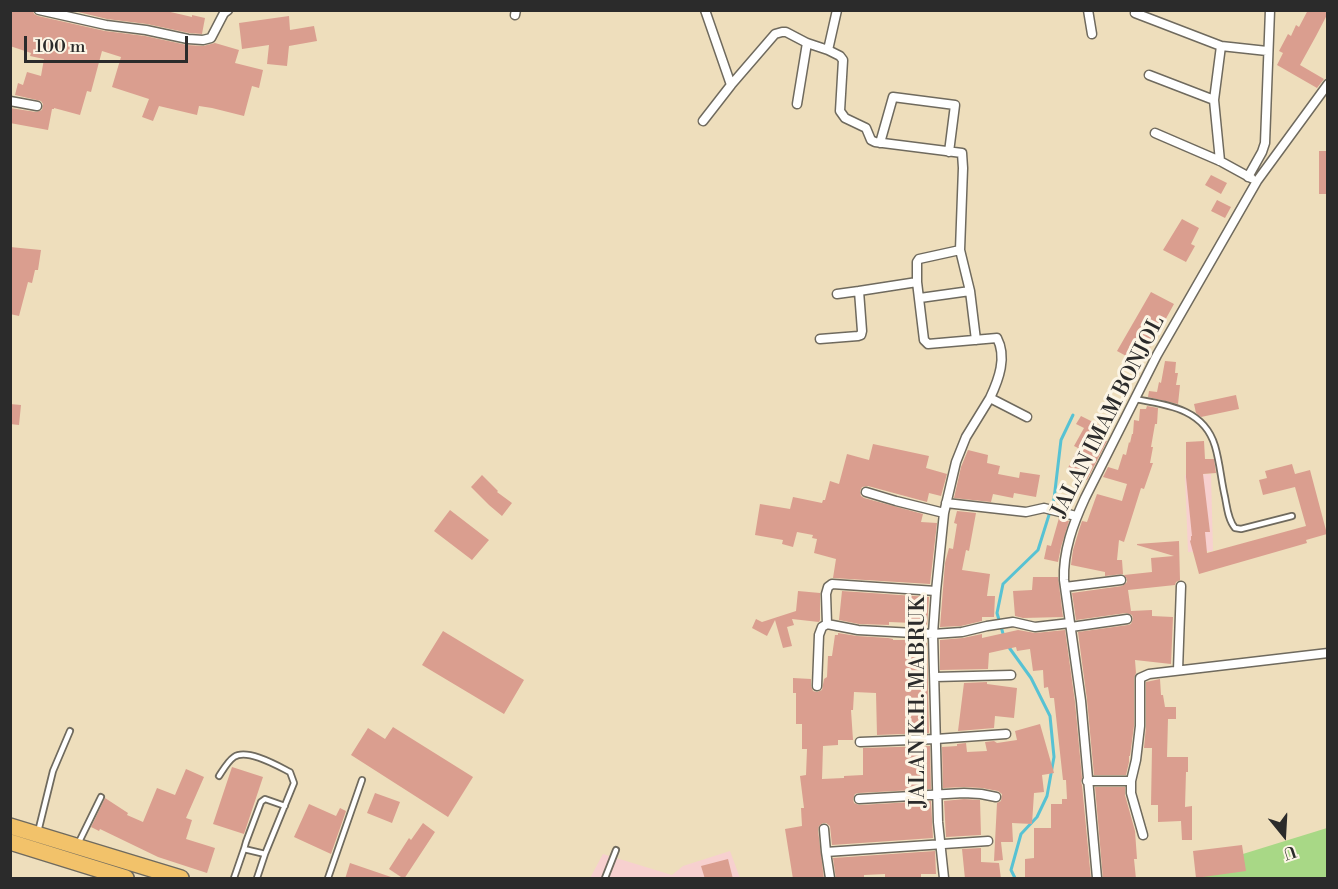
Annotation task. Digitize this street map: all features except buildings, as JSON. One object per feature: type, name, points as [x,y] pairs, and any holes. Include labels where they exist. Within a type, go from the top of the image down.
[{"type":"highway","points":[[10,826],[181,879]]},
{"type":"highway","points":[[10,843],[100,875],[126,879]]},
{"type":"street","points":[[39,10],[106,25],[203,40],[211,38],[228,10]]},
{"type":"street","points":[[705,10],[731,86]]},
{"type":"street","points":[[828,50],[837,10]]},
{"type":"street","points":[[1088,10],[1092,34]]},
{"type":"street","points":[[1248,177],[1265,143],[1270,10]]},
{"type":"street","points":[[1135,13],[1221,46],[1267,51]]},
{"type":"street","points":[[703,121],[775,34],[786,32],[840,56],[843,60],[840,111],[845,118],[866,128],[871,140],[962,153],[960,250],[970,291],[976,340],[928,344],[924,340],[916,262],[919,259],[960,250]]},
{"type":"street","points":[[797,104],[807,43]]},
{"type":"street","points":[[1220,161],[1214,100],[1221,46]]},
{"type":"street","points":[[1149,75],[1214,100]]},
{"type":"street","name":"JALAN IMAM BONJOL","points":[[1097,879],[1081,701],[1065,587],[1066,554],[1076,516],[1157,355],[1257,182],[1327,85]]},
{"type":"street","points":[[880,143],[892,98],[955,105],[949,152]]},
{"type":"street","points":[[10,101],[37,106]]},
{"type":"street","points":[[1155,133],[1220,161],[1257,182]]},
{"type":"street","points":[[837,294],[917,282]]},
{"type":"street","points":[[820,339],[861,335],[859,291]]},
{"type":"street","points":[[920,298],[970,291]]},
{"type":"street","name":"JALAN K.H. MABRUK","points":[[944,879],[937,795],[933,634],[944,513],[956,462],[966,436],[990,398],[1001,365],[1001,345],[997,338],[976,340]]},
{"type":"street","points":[[990,398],[1027,417]]},
{"type":"street","points":[[866,492],[944,513]]},
{"type":"street","points":[[946,503],[1026,512],[1044,508],[1076,516]]},
{"type":"street","points":[[1065,587],[1121,580]]},
{"type":"street","points":[[827,624],[826,594],[830,584],[936,591]]},
{"type":"street","points":[[1178,670],[1181,586]]},
{"type":"street","points":[[818,686],[819,635],[822,627],[827,624],[858,630],[933,634],[962,632],[1012,622],[1035,627],[1127,619]]},
{"type":"street","points":[[1143,835],[1133,803],[1131,781],[1140,726],[1140,678],[1149,674],[1178,670],[1328,653]]},
{"type":"street","points":[[935,677],[1011,675]]},
{"type":"street","points":[[860,742],[1006,734]]},
{"type":"street","points":[[1087,781],[1131,781]]},
{"type":"street","points":[[859,799],[964,793],[996,797]]},
{"type":"street","points":[[824,829],[830,879]]},
{"type":"street","points":[[826,852],[988,841]]},
{"type":"lane","points":[[1135,399],[1179,408],[1204,425],[1214,443],[1228,510],[1235,528],[1241,529],[1292,516]]},
{"type":"lane","points":[[37,834],[53,771],[70,731]]},
{"type":"lane","points":[[219,776],[235,756],[245,754],[266,760],[290,772],[294,783],[257,879]]},
{"type":"lane","points":[[328,879],[362,780]]},
{"type":"lane","points":[[76,846],[101,797]]},
{"type":"lane","points":[[234,879],[261,802],[266,800],[285,806]]},
{"type":"lane","points":[[244,849],[265,854]]},
{"type":"lane","points":[[605,879],[616,850]]},
{"type":"lane","points":[[100,875],[106,856]]},
{"type":"shaded area","points":[[1211,474],[1213,551],[1188,552],[1185,475]]},
{"type":"shaded area","points":[[730,851],[740,878],[590,878],[603,854],[672,875],[683,866]]},
{"type":"green space","points":[[1327,828],[1327,878],[1204,878],[1204,866]]},
{"type":"waterway","points":[[1004,637],[997,613],[1003,584],[1038,550],[1054,499],[1061,440],[1073,415]]},
{"type":"waterway","points":[[1008,646],[1031,678],[1050,716],[1054,757],[1047,796],[1037,817],[1021,834],[1011,870],[1015,878]]}]
